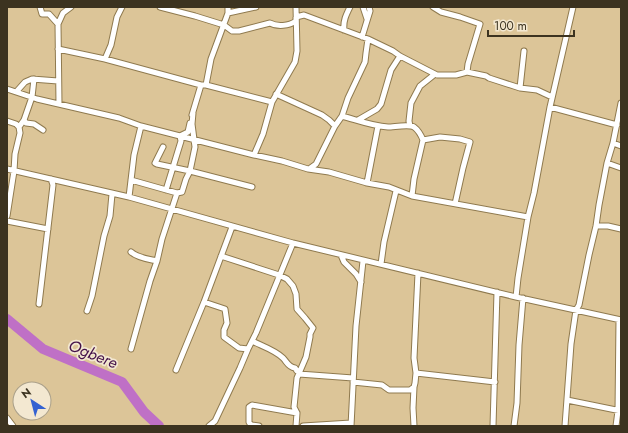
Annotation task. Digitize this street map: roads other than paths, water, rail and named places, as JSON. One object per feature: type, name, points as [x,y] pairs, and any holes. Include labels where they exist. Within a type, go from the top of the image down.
[{"type":"street","points":[[40,7],[42,14],[49,14],[58,24]]},
{"type":"street","points":[[59,104],[58,24],[63,13],[71,7]]},
{"type":"street","points":[[105,59],[111,45],[117,17],[122,7]]},
{"type":"street","points":[[160,7],[224,25],[232,31],[239,31],[270,23],[274,26],[292,24],[296,21],[296,16]]},
{"type":"street","points":[[180,136],[188,132],[211,59],[228,13],[228,7]]},
{"type":"street","points":[[228,13],[256,7]]},
{"type":"street","points":[[254,155],[263,134],[272,102],[295,62],[297,52],[296,7]]},
{"type":"street","points":[[344,30],[343,24],[350,7]]},
{"type":"street","points":[[363,7],[367,19]]},
{"type":"street","points":[[362,37],[370,11],[369,7]]},
{"type":"street","points":[[433,7],[441,12],[480,24],[467,72]]},
{"type":"street","points":[[516,297],[528,217],[534,194],[550,107],[574,7]]},
{"type":"street","points":[[296,16],[304,15],[368,39],[437,75],[467,72],[486,76],[520,88],[537,90],[552,98]]},
{"type":"street","points":[[308,170],[316,164],[335,126],[342,116],[348,98],[365,62],[368,39]]},
{"type":"street","points":[[58,49],[105,59],[272,102]]},
{"type":"street","points":[[520,88],[524,51]]},
{"type":"street","points":[[358,120],[377,109],[381,104],[391,70],[400,56]]},
{"type":"street","points":[[410,126],[409,121],[411,103],[420,86],[435,74]]},
{"type":"street","points":[[17,91],[25,82],[34,79],[58,81]]},
{"type":"street","points":[[7,216],[15,154],[20,133],[19,127],[24,120],[32,97],[34,79]]},
{"type":"street","points":[[7,89],[59,104],[119,118],[141,126],[282,161],[308,170],[329,172],[367,183],[389,187],[412,196],[528,217]]},
{"type":"street","points":[[276,94],[322,115],[335,126]]},
{"type":"street","points":[[565,426],[576,310],[579,305],[596,226],[607,163],[613,143],[621,103]]},
{"type":"street","points":[[550,107],[617,125]]},
{"type":"street","points":[[131,180],[177,193],[182,192],[190,171],[195,147],[192,124],[193,113]]},
{"type":"street","points":[[342,116],[378,126],[414,127],[423,140],[414,179],[412,196]]},
{"type":"street","points":[[24,120],[26,123],[34,124],[43,130]]},
{"type":"street","points":[[7,121],[10,121],[19,127]]},
{"type":"street","points":[[129,197],[134,155],[141,126]]},
{"type":"street","points":[[367,183],[378,126]]},
{"type":"street","points":[[166,190],[181,141],[180,136]]},
{"type":"street","points":[[423,140],[440,137],[460,139],[470,142],[455,204]]},
{"type":"street","points":[[613,143],[621,146]]},
{"type":"street","points":[[163,147],[155,162],[157,164],[252,187]]},
{"type":"street","points":[[607,163],[621,168]]},
{"type":"street","points":[[7,169],[129,197],[232,227],[363,261],[620,320],[619,411],[616,426]]},
{"type":"street","points":[[39,304],[53,185],[51,179]]},
{"type":"street","points":[[381,264],[384,242],[396,191]]},
{"type":"street","points":[[131,349],[162,239],[177,193]]},
{"type":"street","points":[[88,311],[104,236],[110,216],[112,194]]},
{"type":"street","points":[[7,221],[48,229]]},
{"type":"street","points":[[596,226],[608,226],[621,229]]},
{"type":"street","points":[[176,370],[204,302],[232,227]]},
{"type":"street","points":[[209,426],[215,421],[240,368],[293,243]]},
{"type":"street","points":[[130,252],[139,257],[157,261]]},
{"type":"street","points":[[341,255],[344,262],[356,274],[361,283]]},
{"type":"street","points":[[221,256],[279,275],[286,279],[293,286],[296,294],[297,309],[313,328],[310,334],[306,357],[297,378],[294,407],[297,413],[296,426]]},
{"type":"street","points":[[303,426],[351,424],[356,326],[363,261]]},
{"type":"street","points":[[414,426],[413,408],[416,373],[414,358],[418,274]]},
{"type":"street","points":[[493,426],[498,292]]},
{"type":"street","points":[[514,426],[517,403],[518,345],[523,298]]},
{"type":"street","points":[[204,302],[225,308],[227,323],[224,330],[224,337],[239,348],[248,349]]},
{"type":"street","points":[[252,341],[278,354],[290,366],[295,368],[300,373],[382,384],[389,390],[410,390],[414,387]]},
{"type":"street","points":[[416,373],[495,382]]},
{"type":"street","points":[[567,400],[619,411]]},
{"type":"street","points":[[259,426],[251,425],[249,422],[249,407],[252,405],[297,413]]},
{"type":"street","points":[[7,418],[13,426]]},
{"type":"waterway","name":"Ogbere","points":[[7,319],[43,349],[122,382],[144,412],[159,426]]}]
